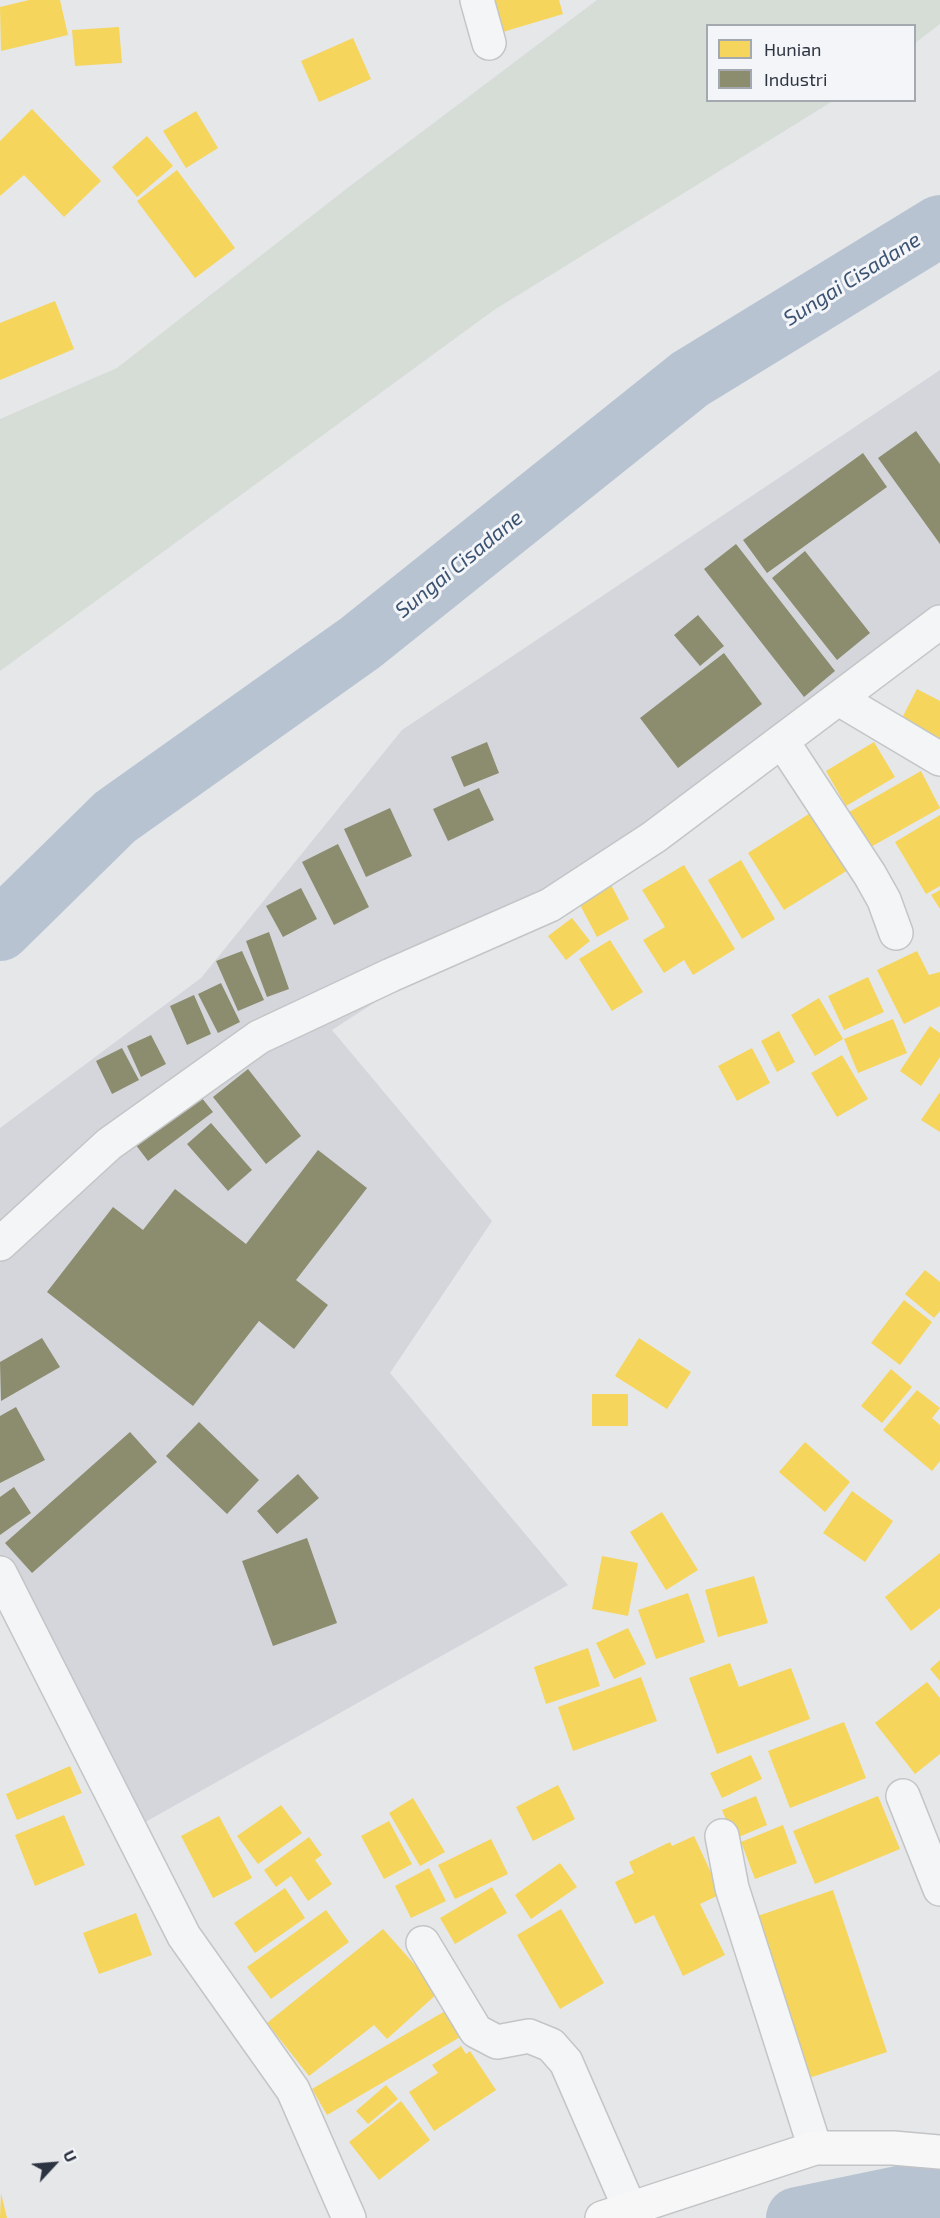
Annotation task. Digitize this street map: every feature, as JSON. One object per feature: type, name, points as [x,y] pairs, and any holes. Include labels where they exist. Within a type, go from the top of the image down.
[{"type":"main road","points":[[616,2214],[815,2148],[893,2148],[940,2152]]},
{"type":"street","points":[[477,0],[489,43]]},
{"type":"street","points":[[0,1244],[109,1144],[259,1036],[550,904],[654,837],[940,622]]},
{"type":"street","points":[[839,699],[940,759]]},
{"type":"street","points":[[782,741],[870,875],[884,900],[896,933]]},
{"type":"street","points":[[0,1573],[184,1936],[293,2090],[349,2218]]},
{"type":"street","points":[[903,1796],[940,1889]]},
{"type":"street","points":[[722,1836],[732,1888],[815,2148]]},
{"type":"street","points":[[423,1942],[476,2031],[497,2042],[529,2036],[551,2045],[566,2062],[616,2214]]},
{"type":"shaded area","points":[[597,0],[940,0],[940,24],[916,42],[916,24],[706,24],[706,102],[831,102],[494,310],[0,671],[0,419],[117,368],[350,186]]},
{"type":"shaded area","points":[[940,370],[940,640],[332,1030],[492,1221],[390,1373],[568,1585],[140,1825],[0,1586],[0,1128],[201,978],[402,730]]},
{"type":"building: Hunian","points":[[29,0],[60,0],[68,35],[1,51],[0,7]]},
{"type":"building: Hunian","points":[[486,0],[559,0],[563,14],[496,34]]},
{"type":"building: Hunian","points":[[119,27],[122,63],[75,66],[72,30]]},
{"type":"building: Hunian","points":[[353,38],[371,79],[319,102],[301,61]]},
{"type":"building: Hunian","points":[[32,109],[101,181],[64,217],[24,175],[0,196],[0,141]]},
{"type":"building: Hunian","points":[[196,111],[218,148],[186,168],[163,131]]},
{"type":"building: Hunian","points":[[147,136],[173,166],[137,197],[112,167]]},
{"type":"building: Hunian","points":[[177,170],[235,248],[195,278],[137,201]]},
{"type":"building: Hunian","points":[[55,301],[74,349],[0,380],[0,323]]},
{"type":"building: Hunian","points":[[917,689],[940,701],[940,738],[902,718]]},
{"type":"building: Hunian","points":[[874,742],[895,777],[846,806],[826,771]]},
{"type":"building: Hunian","points":[[921,771],[940,808],[869,848],[849,812]]},
{"type":"building: Hunian","points":[[812,812],[848,870],[784,910],[748,853]]},
{"type":"building: Hunian","points":[[940,815],[940,886],[926,894],[895,842]]},
{"type":"building: Hunian","points":[[741,860],[775,919],[742,939],[708,880]]},
{"type":"building: Hunian","points":[[684,865],[735,949],[693,975],[684,960],[664,973],[643,940],[665,927],[642,890]]},
{"type":"building: Hunian","points":[[611,885],[629,919],[597,937],[579,903]]},
{"type":"building: Hunian","points":[[940,890],[940,909],[931,895]]},
{"type":"building: Hunian","points":[[572,918],[590,941],[566,960],[548,936]]},
{"type":"building: Hunian","points":[[610,940],[643,992],[612,1011],[579,959]]},
{"type":"building: Hunian","points":[[917,951],[929,975],[940,972],[940,1006],[904,1024],[877,970]]},
{"type":"building: Hunian","points":[[868,977],[884,1012],[844,1030],[828,996]]},
{"type":"building: Hunian","points":[[819,998],[843,1039],[815,1056],[791,1015]]},
{"type":"building: Hunian","points":[[893,1019],[907,1053],[858,1073],[844,1039]]},
{"type":"building: Hunian","points":[[930,1026],[940,1033],[940,1057],[921,1086],[900,1071]]},
{"type":"building: Hunian","points":[[779,1031],[795,1062],[777,1072],[761,1041]]},
{"type":"building: Hunian","points":[[752,1048],[770,1083],[737,1101],[718,1066]]},
{"type":"building: Hunian","points":[[842,1055],[868,1099],[837,1117],[811,1073]]},
{"type":"building: Hunian","points":[[940,1092],[940,1132],[921,1120]]},
{"type":"building: Hunian","points":[[925,1270],[940,1282],[940,1311],[934,1318],[905,1294]]},
{"type":"building: Hunian","points":[[904,1300],[932,1322],[900,1365],[871,1343]]},
{"type":"building: Hunian","points":[[639,1338],[691,1372],[667,1409],[615,1376]]},
{"type":"building: Hunian","points":[[891,1369],[912,1387],[882,1423],[861,1406]]},
{"type":"building: Hunian","points":[[917,1390],[940,1408],[932,1418],[940,1425],[940,1461],[932,1471],[883,1430]]},
{"type":"building: Hunian","points":[[592,1394],[628,1394],[628,1426],[592,1426]]},
{"type":"building: Hunian","points":[[805,1442],[850,1482],[825,1512],[779,1472]]},
{"type":"building: Hunian","points":[[852,1491],[893,1521],[865,1562],[823,1533]]},
{"type":"building: Hunian","points":[[662,1512],[698,1570],[666,1590],[630,1532]]},
{"type":"building: Hunian","points":[[940,1553],[940,1608],[911,1631],[885,1597]]},
{"type":"building: Hunian","points":[[602,1556],[638,1563],[628,1616],[592,1609]]},
{"type":"building: Hunian","points":[[754,1576],[768,1623],[718,1637],[705,1590]]},
{"type":"building: Hunian","points":[[688,1593],[705,1642],[656,1659],[638,1610]]},
{"type":"building: Hunian","points":[[628,1628],[646,1664],[614,1679],[596,1643]]},
{"type":"building: Hunian","points":[[588,1648],[600,1686],[546,1704],[534,1667]]},
{"type":"building: Hunian","points":[[940,1660],[940,1681],[930,1669]]},
{"type":"building: Hunian","points":[[730,1663],[739,1687],[791,1668],[810,1719],[717,1754],[689,1678]]},
{"type":"building: Hunian","points":[[641,1677],[657,1721],[573,1751],[558,1707]]},
{"type":"building: Hunian","points":[[927,1682],[940,1698],[940,1754],[915,1774],[875,1723]]},
{"type":"building: Hunian","points":[[844,1722],[866,1778],[790,1808],[768,1751]]},
{"type":"building: Hunian","points":[[751,1755],[762,1779],[722,1798],[710,1773]]},
{"type":"building: Hunian","points":[[70,1766],[82,1793],[17,1820],[6,1794]]},
{"type":"building: Hunian","points":[[558,1785],[575,1819],[533,1841],[516,1807]]},
{"type":"building: Hunian","points":[[756,1796],[767,1825],[734,1839],[722,1810]]},
{"type":"building: Hunian","points":[[878,1796],[900,1849],[815,1884],[793,1831]]},
{"type":"building: Hunian","points":[[413,1798],[445,1852],[420,1866],[389,1813]]},
{"type":"building: Hunian","points":[[281,1805],[302,1833],[258,1864],[237,1836]]},
{"type":"building: Hunian","points":[[64,1815],[85,1865],[35,1886],[15,1835]]},
{"type":"building: Hunian","points":[[219,1816],[252,1878],[213,1898],[181,1836]]},
{"type":"building: Hunian","points":[[389,1821],[412,1864],[384,1879],[361,1836]]},
{"type":"building: Hunian","points":[[783,1825],[797,1863],[755,1879],[741,1842]]},
{"type":"building: Hunian","points":[[694,1836],[721,1894],[700,1904],[725,1955],[683,1976],[654,1915],[635,1924],[615,1882],[634,1873],[629,1862],[670,1842],[672,1846]]},
{"type":"building: Hunian","points":[[309,1837],[322,1855],[315,1860],[332,1884],[308,1901],[291,1876],[276,1887],[264,1870]]},
{"type":"building: Hunian","points":[[491,1839],[508,1874],[455,1899],[438,1865]]},
{"type":"building: Hunian","points":[[560,1863],[577,1887],[531,1919],[515,1895]]},
{"type":"building: Hunian","points":[[429,1868],[446,1901],[411,1918],[395,1886]]},
{"type":"building: Hunian","points":[[492,1887],[507,1913],[455,1944],[440,1918]]},
{"type":"building: Hunian","points":[[285,1888],[305,1918],[255,1953],[234,1923]]},
{"type":"building: Hunian","points":[[833,1890],[887,2052],[800,2081],[746,1920]]},
{"type":"building: Hunian","points":[[561,1909],[604,1983],[560,2009],[517,1935]]},
{"type":"building: Hunian","points":[[326,1910],[349,1942],[271,1999],[247,1967]]},
{"type":"building: Hunian","points":[[136,1913],[152,1955],[99,1974],[83,1933]]},
{"type":"building: Hunian","points":[[383,1929],[439,1992],[387,2039],[374,2025],[309,2076],[267,2023]]},
{"type":"building: Hunian","points":[[452,2007],[467,2033],[327,2115],[312,2089]]},
{"type":"building: Hunian","points":[[461,2046],[466,2054],[470,2051],[496,2090],[434,2131],[409,2092],[438,2073],[432,2065]]},
{"type":"building: Hunian","points":[[386,2085],[398,2099],[368,2124],[356,2111]]},
{"type":"building: Hunian","points":[[401,2101],[430,2140],[379,2180],[349,2142]]},
{"type":"building: Hunian","points":[[1,2193],[7,2218],[0,2218]]},
{"type":"building: Industri","points":[[916,431],[940,464],[940,544],[878,458]]},
{"type":"building: Industri","points":[[863,453],[887,487],[767,573],[743,540]]},
{"type":"building: Industri","points":[[736,544],[835,671],[804,697],[704,569]]},
{"type":"building: Industri","points":[[805,551],[870,633],[837,660],[772,578]]},
{"type":"building: Industri","points":[[698,615],[724,646],[700,666],[674,635]]},
{"type":"building: Industri","points":[[724,653],[762,704],[678,768],[640,718]]},
{"type":"building: Industri","points":[[487,742],[499,773],[464,787],[451,757]]},
{"type":"building: Industri","points":[[479,788],[494,820],[448,841],[433,809]]},
{"type":"building: Industri","points":[[390,808],[412,856],[366,877],[344,829]]},
{"type":"building: Industri","points":[[338,844],[369,907],[334,925],[302,862]]},
{"type":"building: Industri","points":[[301,888],[317,919],[283,937],[266,906]]},
{"type":"building: Industri","points":[[269,932],[289,989],[267,997],[246,941]]},
{"type":"building: Industri","points":[[242,951],[264,1000],[238,1011],[216,961]]},
{"type":"building: Industri","points":[[221,983],[240,1022],[218,1033],[198,994]]},
{"type":"building: Industri","points":[[194,995],[211,1034],[187,1045],[170,1006]]},
{"type":"building: Industri","points":[[151,1035],[166,1064],[141,1077],[127,1046]]},
{"type":"building: Industri","points":[[122,1048],[139,1080],[112,1094],[96,1061]]},
{"type":"building: Industri","points":[[248,1069],[301,1136],[266,1164],[213,1097]]},
{"type":"building: Industri","points":[[194,1088],[213,1112],[148,1161],[129,1136]]},
{"type":"building: Industri","points":[[211,1123],[252,1170],[228,1191],[187,1144]]},
{"type":"building: Industri","points":[[318,1150],[367,1188],[296,1280],[328,1305],[294,1349],[259,1321],[193,1406],[47,1292],[113,1207],[143,1230],[175,1189],[246,1244]]},
{"type":"building: Industri","points":[[42,1338],[60,1367],[1,1401],[0,1362]]},
{"type":"building: Industri","points":[[16,1407],[45,1460],[0,1483],[0,1416]]},
{"type":"building: Industri","points":[[199,1422],[259,1480],[227,1514],[166,1456]]},
{"type":"building: Industri","points":[[130,1432],[157,1462],[32,1573],[5,1543]]},
{"type":"building: Industri","points":[[298,1474],[319,1498],[277,1534],[257,1511]]},
{"type":"building: Industri","points":[[14,1487],[31,1513],[0,1535],[0,1497]]},
{"type":"building: Industri","points":[[307,1538],[337,1623],[273,1646],[242,1561]]},
{"type":"waterway","name":"Sungai Cisadane","points":[[0,930],[115,817],[360,643],[690,379],[940,226]]},
{"type":"waterway","points":[[797,2218],[927,2191],[940,2194]]}]
